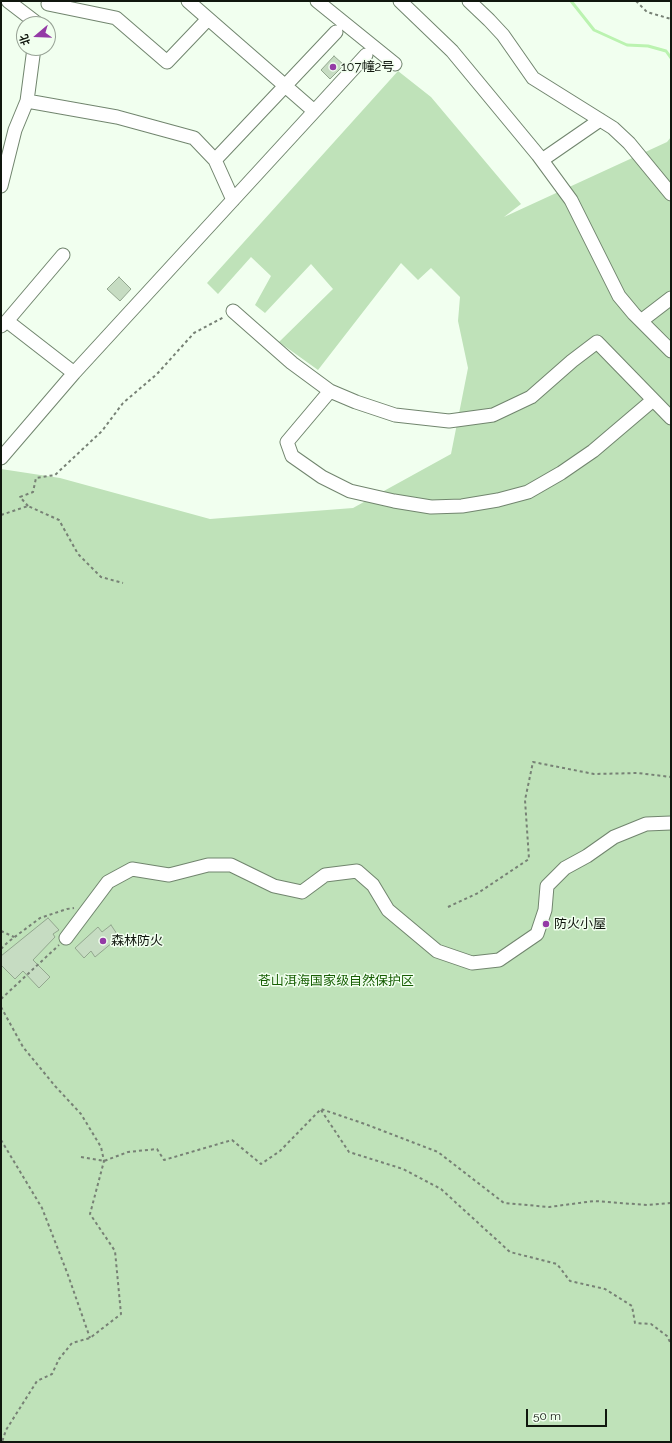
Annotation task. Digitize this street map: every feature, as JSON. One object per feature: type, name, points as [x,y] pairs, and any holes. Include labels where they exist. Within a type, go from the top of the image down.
[{"type":"street","points":[[8,1],[28,16]]},
{"type":"street","points":[[188,1],[314,111]]},
{"type":"street","points":[[317,1],[395,64]]},
{"type":"street","points":[[400,1],[452,51],[542,160],[572,200],[619,296],[671,351]]},
{"type":"street","points":[[469,1],[503,35],[533,78],[613,128],[629,143],[671,194]]},
{"type":"street","points":[[42,16],[48,3],[116,18],[167,62],[208,18]]},
{"type":"street","points":[[215,160],[336,32]]},
{"type":"street","points":[[1,458],[74,373],[366,55]]},
{"type":"street","points":[[1,186],[15,130],[27,101],[33,56]]},
{"type":"street","points":[[27,101],[117,117],[194,138],[215,160],[233,200]]},
{"type":"street","points":[[542,160],[600,120]]},
{"type":"street","points":[[63,255],[4,324],[74,373]]},
{"type":"street","points":[[641,321],[671,298]]},
{"type":"street","points":[[234,311],[292,363],[330,391],[356,402],[396,415],[449,421],[493,414],[531,397],[572,361],[597,342],[671,418]]},
{"type":"street","points":[[330,391],[287,442],[292,456],[322,477],[350,490],[394,501],[431,507],[462,506],[498,500],[528,492],[561,474],[593,451],[652,400]]},
{"type":"street","points":[[66,938],[108,882],[132,869],[169,875],[208,865],[231,865],[274,886],[302,892],[325,875],[358,871],[373,885],[388,910],[437,951],[472,963],[499,960],[537,934],[545,910],[547,886],[565,868],[587,856],[614,838],[646,824],[671,823]]},
{"type":"path","points":[[636,1],[647,12],[671,19]]},
{"type":"path","points":[[123,583],[100,577],[78,554],[59,520],[28,506],[20,497],[33,492],[36,478],[55,475],[102,431],[123,403],[157,374],[194,333],[234,311]]},
{"type":"path","points":[[1,515],[28,506]]},
{"type":"path","points":[[448,906],[478,893],[529,860],[525,800],[533,762],[594,774],[638,773],[671,777]]},
{"type":"path","points":[[1,949],[14,937],[40,918],[67,909],[89,907]]},
{"type":"path","points":[[1,931],[14,937]]},
{"type":"path","points":[[1,999],[66,938]]},
{"type":"path","points":[[1,1007],[23,1047],[55,1086],[81,1114],[101,1147],[104,1161],[90,1214],[115,1251],[121,1314],[90,1338],[72,1343],[59,1358],[52,1374],[37,1381],[6,1430],[2,1442]]},
{"type":"path","points":[[81,1157],[104,1161],[128,1152],[157,1149],[164,1160],[232,1140],[261,1164],[280,1151],[321,1109]]},
{"type":"path","points":[[321,1109],[438,1152],[504,1203],[549,1207],[594,1202],[648,1205],[671,1203]]},
{"type":"path","points":[[321,1109],[348,1152],[403,1169],[441,1189],[510,1252],[557,1264],[570,1281],[605,1289],[632,1306],[635,1322],[651,1324],[667,1336],[671,1344]]},
{"type":"path","points":[[1,1140],[42,1208],[90,1338]]},
{"type":"green space","name":"苍山洱海国家级自然保护区","points":[[398,71],[431,97],[521,204],[504,217],[667,142],[671,137],[671,1442],[1,1442],[1,469],[60,478],[210,519],[353,508],[451,454],[468,368],[458,321],[460,297],[431,268],[418,280],[401,263],[318,370],[279,342],[333,289],[311,264],[265,313],[255,305],[271,276],[251,257],[218,294],[207,283]]},
{"type":"building","name":"107幢2号","points":[[334,56],[344,65],[330,79],[321,70]]},
{"type":"building","points":[[119,277],[131,289],[120,301],[107,289]]},
{"type":"building","points":[[48,918],[59,930],[53,934],[55,937],[33,960],[50,977],[39,988],[23,971],[15,979],[1,965],[1,956]]},
{"type":"building","name":"森林防火","points":[[111,925],[119,937],[95,957],[91,951],[84,958],[75,948],[98,927],[102,932]]},
{"type":"waterway","points":[[571,1],[594,30],[627,45],[648,46],[666,51],[671,58]]},
{"type":"place","name":"107幢2号","points":[[333,67]]},
{"type":"place","name":"防火小屋","points":[[546,924]]},
{"type":"place","name":"森林防火","points":[[103,941]]}]
